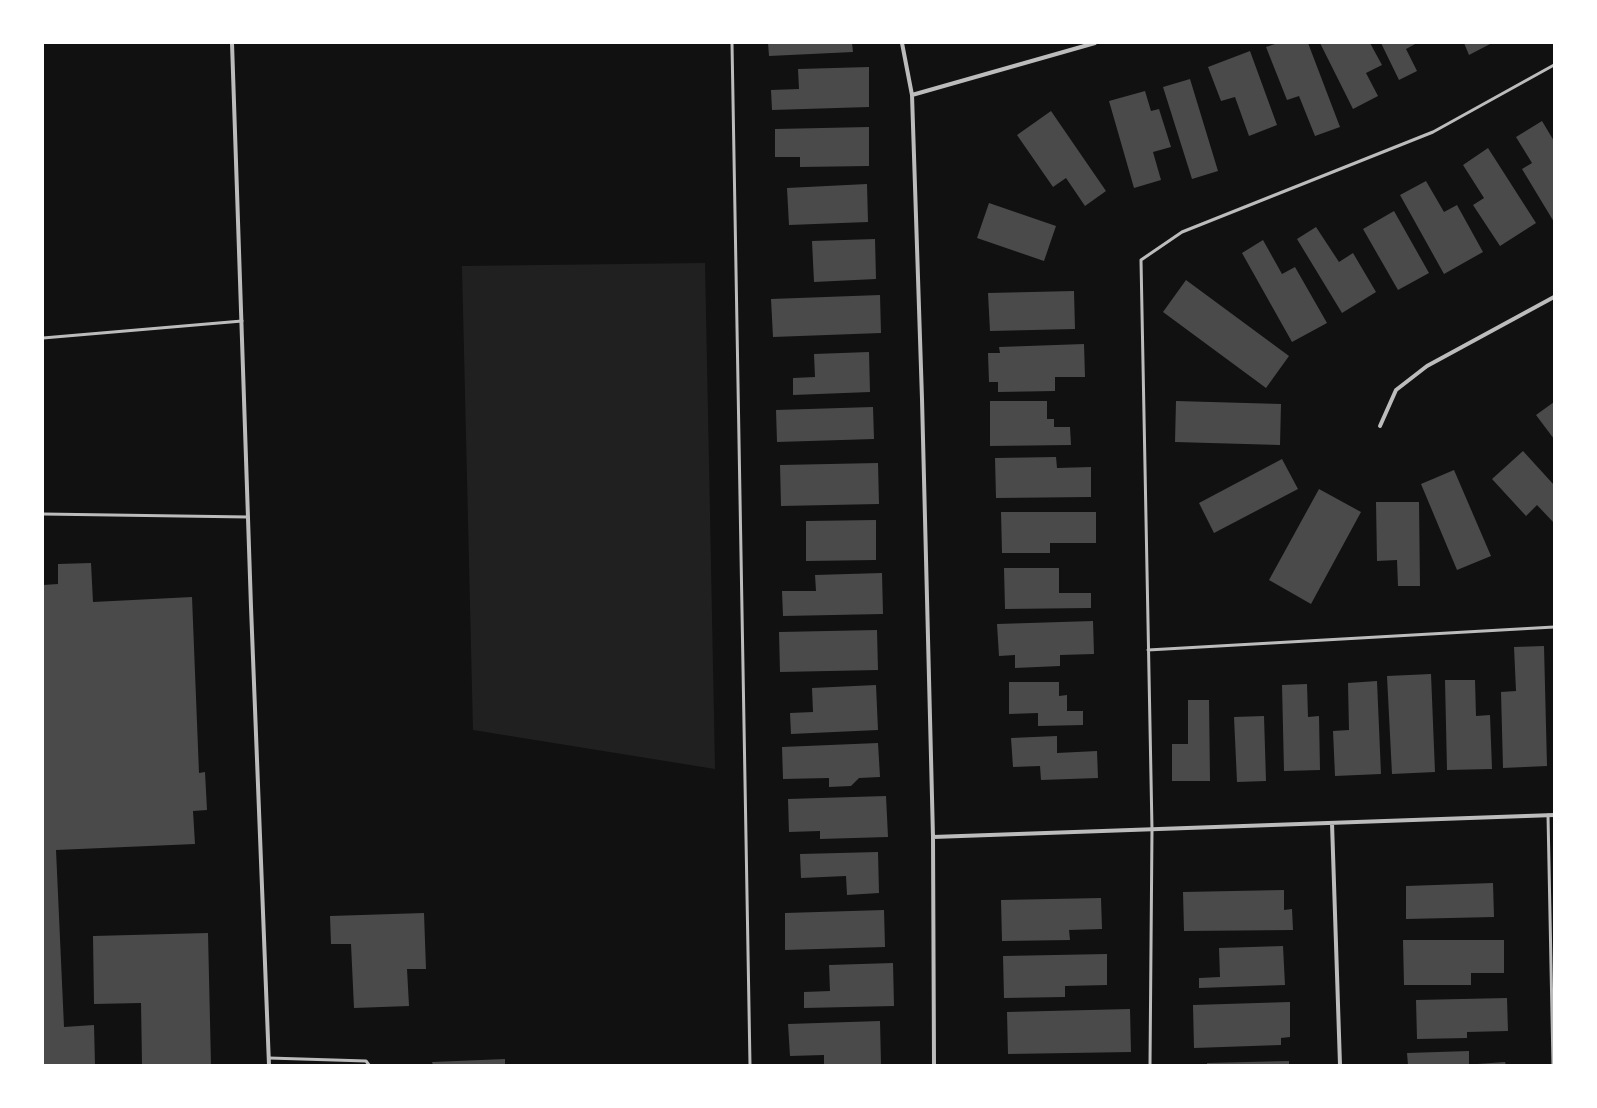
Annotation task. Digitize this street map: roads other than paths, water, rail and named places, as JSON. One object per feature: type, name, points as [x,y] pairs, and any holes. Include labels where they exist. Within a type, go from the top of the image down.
[{"type":"street","points":[[232,43],[269,1065]]},
{"type":"street","points":[[902,43],[912,95],[922,399],[933,837],[934,1065]]},
{"type":"street","points":[[912,95],[1095,43]]},
{"type":"street","points":[[1380,426],[1396,390],[1427,366],[1554,297]]},
{"type":"street","points":[[933,837],[1554,815]]},
{"type":"street","points":[[1332,823],[1340,1065]]},
{"type":"lane","points":[[732,43],[750,1065]]},
{"type":"lane","points":[[1150,1065],[1152,829],[1142,260],[1182,232],[1433,132],[1554,65]]},
{"type":"lane","points":[[43,338],[242,321]]},
{"type":"lane","points":[[43,514],[248,517]]},
{"type":"lane","points":[[1148,650],[1554,627]]},
{"type":"lane","points":[[1548,815],[1553,1065]]},
{"type":"lane","points":[[269,1058],[366,1061],[369,1065]]}]
